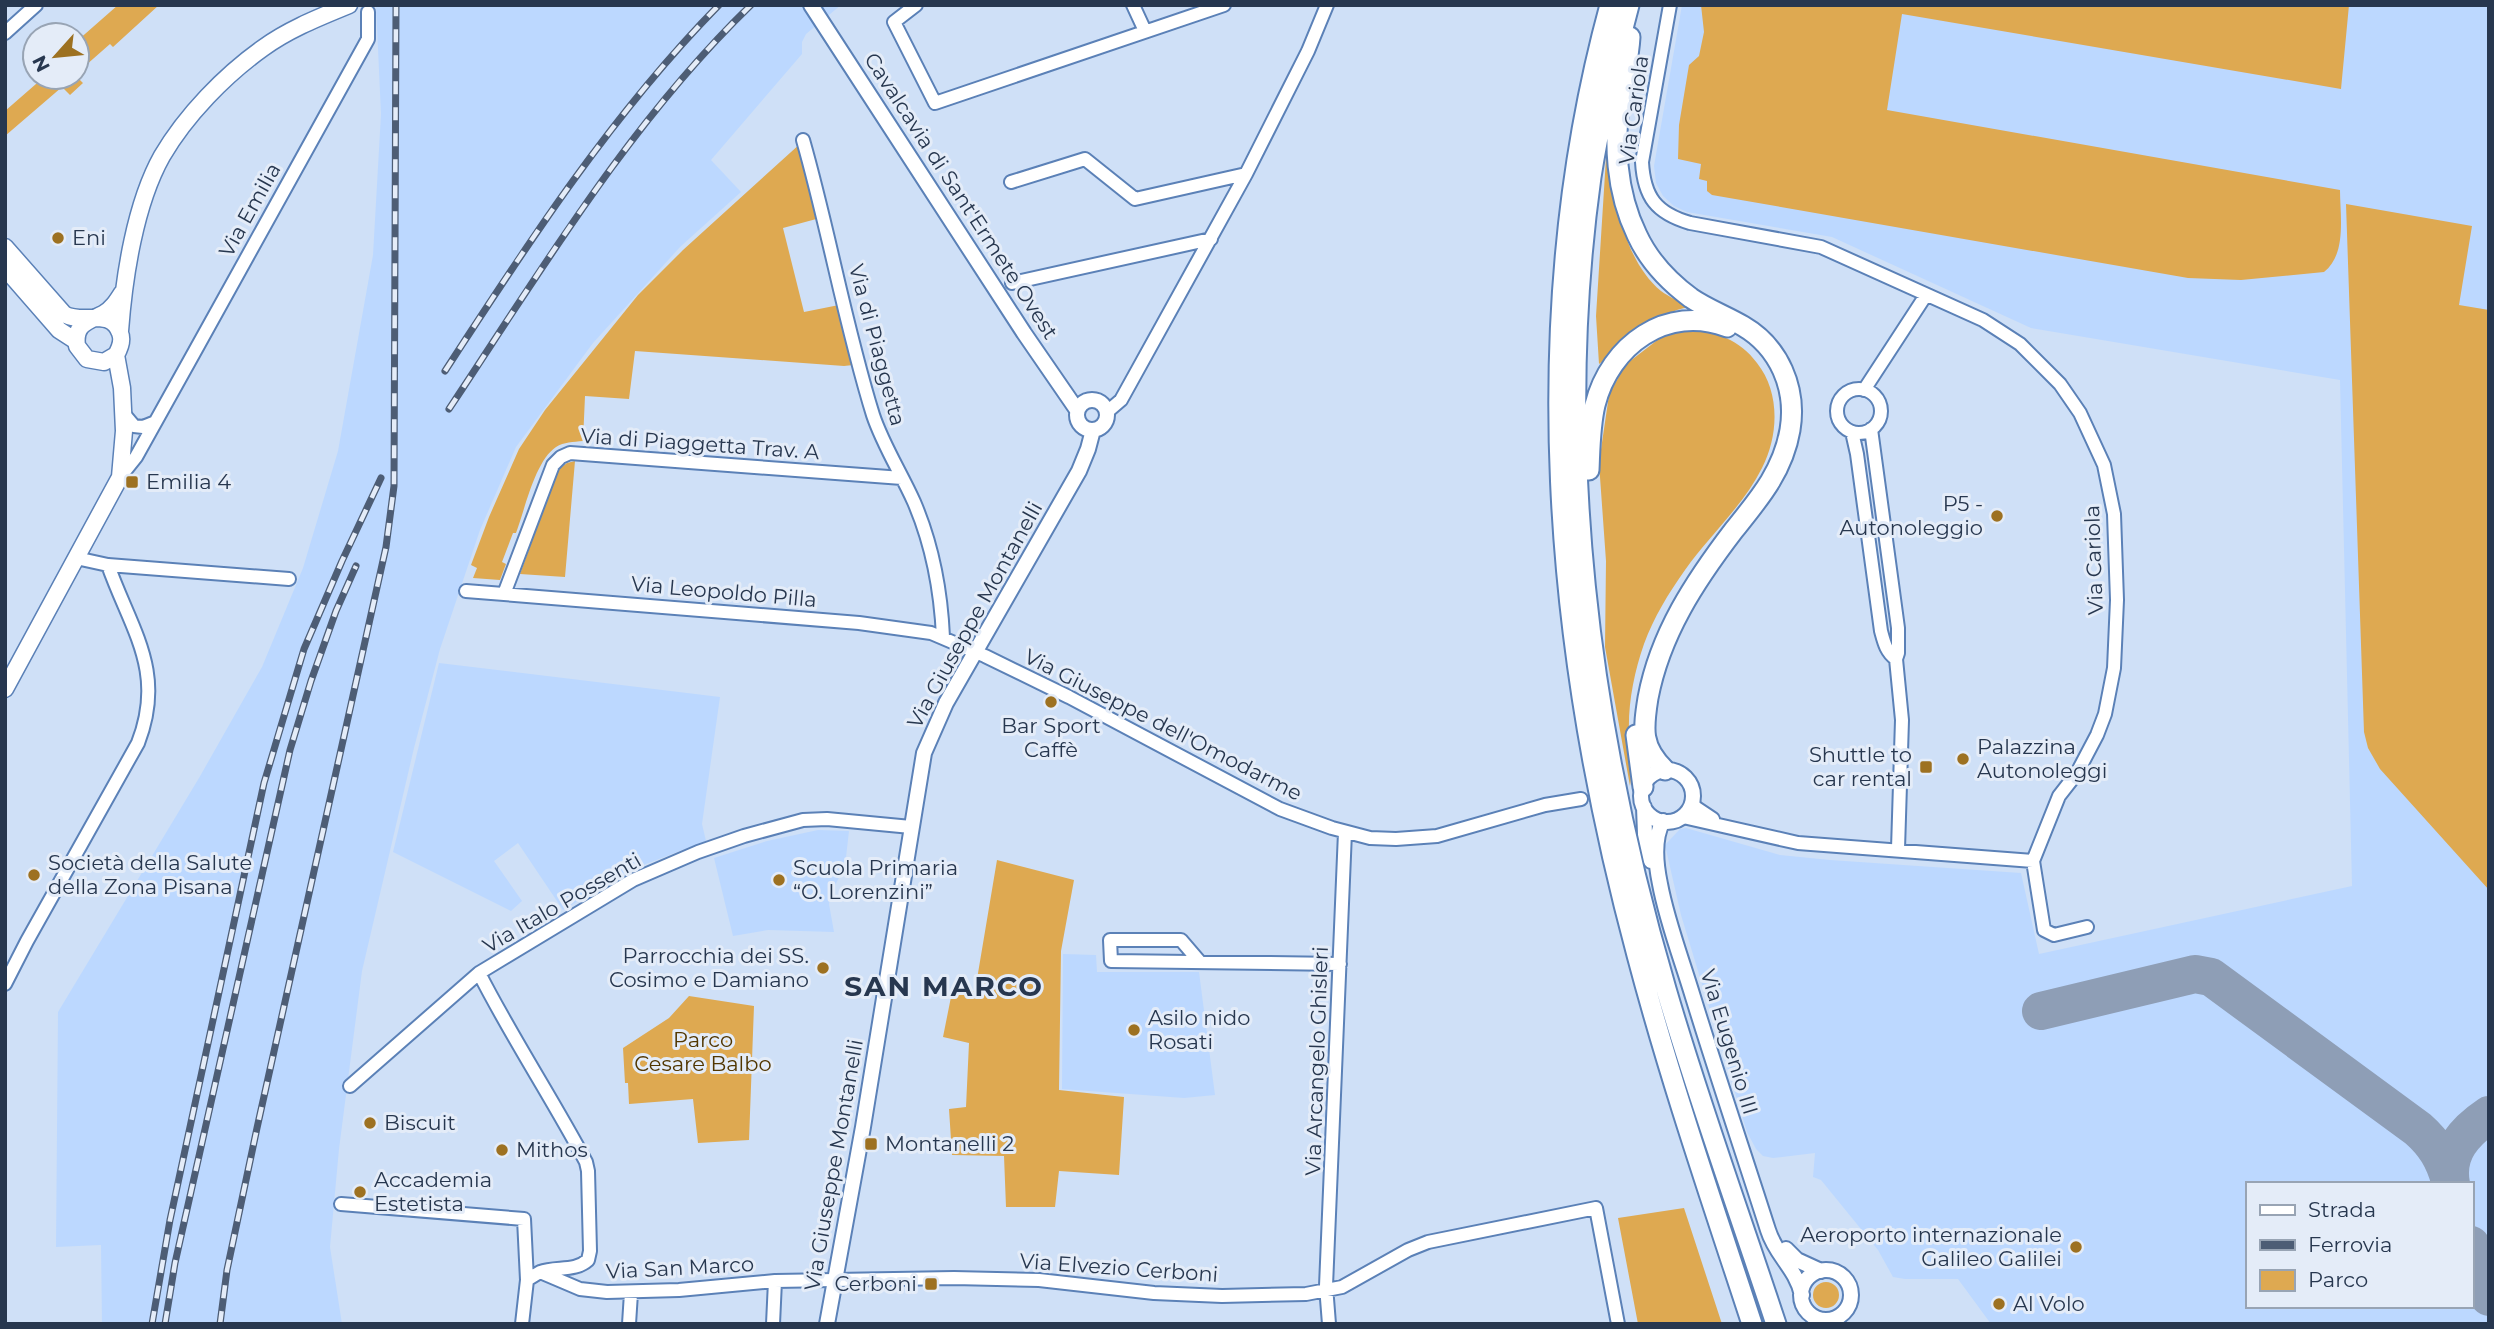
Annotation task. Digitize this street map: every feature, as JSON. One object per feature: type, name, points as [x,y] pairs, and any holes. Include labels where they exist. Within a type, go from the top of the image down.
[{"type":"highway","points":[[1610,5],[1578,139],[1561,299],[1558,457],[1572,624],[1665,987],[1696,1090],[1776,1324]]},
{"type":"highway","points":[[1630,5],[1609,81],[1592,175],[1585,232],[1575,400],[1577,479],[1601,806],[1636,953],[1673,1079],[1752,1324]]},
{"type":"highway","points":[[1630,5],[1629,58],[1621,95],[1617,143],[1622,191],[1632,222],[1644,249],[1664,274],[1694,300],[1754,334],[1771,351],[1786,378],[1791,402],[1790,430],[1775,475],[1760,499],[1701,575],[1676,615],[1660,651],[1644,722],[1650,754],[1665,770]]},
{"type":"highway","points":[[1584,575],[1591,432],[1600,390],[1620,357],[1647,332],[1687,319],[1718,324],[1740,334],[1760,351],[1773,369],[1783,407],[1781,434],[1768,471],[1682,587],[1661,624],[1651,649],[1643,679],[1637,724],[1637,752],[1643,787]]},
{"type":"main road","points":[[124,289],[112,307],[81,325],[77,334],[76,341],[83,356],[94,362],[107,361],[116,355],[121,339],[124,289],[135,234],[162,156],[186,124],[232,74],[264,47],[305,24],[349,5]]},
{"type":"main road","points":[[5,247],[64,314],[70,318],[95,317],[110,320],[120,331]]},
{"type":"main road","points":[[5,268],[58,330],[76,341]]},
{"type":"main road","name":"Via Emilia","points":[[5,689],[120,477],[123,413],[116,355]]},
{"type":"street","points":[[5,33],[36,5]]},
{"type":"street","name":"Cavalcavia di Sant'Ermete Ovest","points":[[811,5],[1024,334],[1077,410]]},
{"type":"street","points":[[916,5],[894,22],[935,103],[1224,5]]},
{"type":"street","points":[[1133,5],[1145,31]]},
{"type":"street","points":[[1107,412],[1103,404],[1095,400],[1085,401],[1077,410],[1077,420],[1083,428],[1093,430],[1102,425],[1107,412],[1121,400],[1246,174],[1308,51],[1327,5]]},
{"type":"street","name":"Via Cariola","points":[[1670,5],[1642,162],[1645,184],[1654,204],[1690,223],[1821,247],[2006,333],[2060,384],[2080,413],[2097,447],[2110,487],[2116,535],[2117,600],[2111,689],[2105,714],[2090,751],[2059,796],[2033,861]]},
{"type":"street","name":"Via Emilia","points":[[120,477],[136,457],[368,39],[368,12]]},
{"type":"street","name":"Via di Piaggetta","points":[[803,140],[877,426],[926,536],[941,599],[943,637]]},
{"type":"street","points":[[1011,182],[1085,159],[1135,199],[1246,174]]},
{"type":"street","points":[[1012,283],[1211,239]]},
{"type":"street","points":[[1864,390],[1926,295]]},
{"type":"street","points":[[1864,390],[1874,396],[1880,408],[1879,418],[1871,429],[1862,433],[1845,429],[1839,420],[1838,405],[1846,394],[1864,390]]},
{"type":"street","points":[[123,413],[134,426],[153,424]]},
{"type":"street","points":[[1871,429],[1898,628],[1896,659],[1902,720],[1898,849]]},
{"type":"street","name":"Via Giuseppe Montanelli","points":[[827,1324],[928,739],[975,651],[1079,471],[1093,430]]},
{"type":"street","points":[[1852,432],[1881,631],[1885,646],[1896,659]]},
{"type":"street","name":"Via di Piaggetta Trav. A","points":[[504,594],[553,465],[570,453],[902,478]]},
{"type":"street","points":[[76,558],[108,565],[289,579]]},
{"type":"street","points":[[5,984],[138,743],[147,716],[150,696],[146,662],[108,565]]},
{"type":"street","name":"Via Leopoldo Pilla","points":[[466,592],[859,623],[922,631],[975,651]]},
{"type":"street","name":"Via Giuseppe dell'Omodarme","points":[[975,651],[1149,738],[1280,810],[1345,832],[1384,839],[1437,836],[1545,805],[1581,799]]},
{"type":"street","points":[[1665,770],[1676,772],[1688,780],[1693,791],[1687,811],[1675,821],[1663,821],[1650,816],[1642,797],[1643,787],[1652,775],[1665,770]]},
{"type":"street","name":"Via Eugenio III","points":[[1644,807],[1648,852],[1660,882],[1736,1137],[1776,1248],[1796,1276],[1802,1295]]},
{"type":"street","points":[[1687,811],[1723,825],[1798,843],[2033,861],[2044,930],[2054,935],[2087,927]]},
{"type":"street","name":"Via Italo Possenti","points":[[350,1086],[479,973],[633,880],[744,836],[814,819],[911,827]]},
{"type":"street","name":"Via Eugenio III","points":[[1660,882],[1657,838],[1663,821]]},
{"type":"street","name":"Via Arcangelo Ghisleri","points":[[1329,1324],[1327,1291],[1345,832]]},
{"type":"street","points":[[1199,961],[1181,940],[1110,940],[1111,961],[1340,964]]},
{"type":"street","points":[[479,973],[586,1162],[590,1254],[586,1262],[577,1268],[554,1267],[527,1280]]},
{"type":"street","points":[[341,1204],[524,1219],[527,1280],[522,1324]]},
{"type":"street","name":"Via Elvezio Cerboni","points":[[834,1279],[1028,1280],[1118,1291],[1222,1296],[1327,1291],[1360,1279],[1408,1250],[1428,1242],[1596,1208],[1618,1324]]},
{"type":"street","name":"Via Eugenio III","points":[[1764,1212],[1789,1254],[1821,1271]]},
{"type":"street","points":[[1821,1271],[1838,1273],[1850,1287],[1849,1304],[1837,1320],[1811,1317],[1802,1295],[1809,1277],[1821,1271]]},
{"type":"street","name":"Via San Marco","points":[[540,1272],[580,1289],[631,1293],[834,1279]]},
{"type":"street","points":[[772,1324],[775,1281]]},
{"type":"street","points":[[629,1324],[631,1293]]},
{"type":"shaded area","points":[[376,5],[841,5],[806,34],[802,42],[802,54],[711,160],[741,192],[680,247],[593,343],[516,447],[480,530],[440,649],[362,971],[339,1149],[330,1247],[342,1324],[102,1324],[101,1245],[56,1247],[58,1012],[199,778],[262,667],[303,568],[338,451],[373,255],[381,114]]},
{"type":"shaded area","name":"Aeroporto internazionale Galileo Galilei","points":[[1682,5],[2489,5],[2489,1324],[1991,1324],[1958,1279],[1893,1277],[1878,1250],[1821,1180],[1813,1177],[1815,1153],[1773,1158],[1763,1156],[1756,1149],[1747,1132],[1681,915],[1665,845],[1680,829],[1686,828],[1780,855],[2021,873],[2039,954],[2352,886],[2340,380],[2031,328],[1832,237],[1687,212],[1674,206],[1663,196],[1656,183],[1654,166]]},
{"type":"shaded area","points":[[439,663],[720,697],[702,824],[706,841],[625,872],[563,910],[518,843],[494,861],[522,901],[511,911],[393,852]]},
{"type":"shaded area","name":"Scuola Primaria “O. Lorenzini”","points":[[818,830],[849,831],[845,866],[831,893],[829,904],[834,932],[768,930],[733,936],[714,858],[767,841]]},
{"type":"shaded area","name":"Asilo nido Rosati","points":[[1063,954],[1096,955],[1097,972],[1199,972],[1215,1095],[1184,1098],[1062,1089]]},
{"type":"green space","points":[[118,5],[159,5],[113,47],[110,44],[91,61],[91,29]]},
{"type":"green space","points":[[1701,5],[2349,5],[2341,89],[1902,14],[1887,110],[2340,190],[2341,234],[2336,255],[2324,272],[2241,280],[2188,278],[1712,195],[1707,191],[1707,181],[1699,179],[1701,164],[1678,159],[1679,125],[1689,65],[1699,56],[1704,32]]},
{"type":"green space","points":[[28,91],[57,91],[5,136],[5,111]]},
{"type":"green space","points":[[801,143],[820,218],[783,228],[804,312],[839,305],[853,365],[635,351],[629,399],[585,396],[583,441],[559,445],[542,463],[516,533],[513,533],[502,562],[506,564],[500,580],[473,578],[477,568],[471,565],[489,517],[519,449],[545,410],[638,295],[683,250]]},
{"type":"green space","points":[[1611,157],[1619,211],[1638,263],[1661,291],[1690,307],[1677,310],[1653,322],[1599,364],[1596,316],[1606,158]]},
{"type":"green space","points":[[2346,204],[2472,226],[2459,305],[2489,310],[2489,890],[2380,769],[2368,748],[2364,732]]},
{"type":"green space","points":[[1683,330],[1704,331],[1724,337],[1750,355],[1765,374],[1770,387],[1774,428],[1768,455],[1754,482],[1685,570],[1648,634],[1637,666],[1631,699],[1630,786],[1605,647],[1606,561],[1599,463],[1609,395],[1625,365],[1660,338]]},
{"type":"green space","points":[[575,461],[565,577],[520,574],[558,470]]},
{"type":"green space","points":[[997,860],[1074,880],[1061,951],[1059,1090],[1124,1097],[1119,1175],[1059,1171],[1055,1207],[1006,1207],[1004,1156],[952,1155],[949,1109],[966,1107],[969,1043],[943,1037],[952,992],[975,991]]},
{"type":"green space","name":"Parco Cesare Balbo","points":[[689,996],[754,1006],[749,1140],[698,1143],[693,1099],[629,1104],[623,1048],[669,1018]]},
{"type":"green space","points":[[1684,1208],[1722,1324],[1638,1324],[1618,1218]]},
{"type":"green space","points":[[1826,1282],[1835,1286],[1839,1295],[1835,1304],[1826,1308],[1817,1304],[1813,1295],[1817,1286]]},
{"type":"taxiway","points":[[2041,1011],[2195,974],[2211,977],[2418,1129],[2438,1152],[2450,1181]]},
{"type":"taxiway","points":[[2451,1182],[2454,1152],[2465,1135],[2489,1115]]},
{"type":"taxiway","points":[[2473,1251],[2489,1297]]},
{"type":"railway","points":[[220,1324],[227,1270],[257,1128],[386,547],[394,486],[396,5]]},
{"type":"railway","points":[[445,371],[540,228],[607,135],[680,47],[719,5]]},
{"type":"railway","points":[[449,409],[554,250],[627,147],[707,50],[751,5]]},
{"type":"railway","points":[[152,1324],[170,1220],[264,783],[304,649],[381,478]]},
{"type":"railway","points":[[165,1324],[175,1263],[290,750],[336,611],[356,566]]},
{"type":"place","name":"Eni","points":[[58,238]]},
{"type":"place","name":"Emilia 4","points":[[132,482]]},
{"type":"place","name":"P5 - Autonoleggio","points":[[1997,516]]},
{"type":"place","name":"Bar Sport Caffè","points":[[1051,702]]},
{"type":"place","name":"Palazzina Autonoleggi","points":[[1963,759]]},
{"type":"place","name":"Shuttle to car rental","points":[[1926,767]]},
{"type":"place","name":"Società della Salute della Zona Pisana","points":[[34,875]]},
{"type":"place","name":"Scuola Primaria “O. Lorenzini”","points":[[779,880]]},
{"type":"place","name":"Parrocchia dei SS. Cosimo e Damiano","points":[[823,968]]},
{"type":"place","name":"Asilo nido Rosati","points":[[1134,1030]]},
{"type":"place","name":"Biscuit","points":[[370,1123]]},
{"type":"place","name":"Montanelli 2","points":[[871,1144]]},
{"type":"place","name":"Mithos","points":[[502,1150]]},
{"type":"place","name":"Accademia Estetista","points":[[360,1192]]},
{"type":"place","name":"Aeroporto internazionale Galileo Galilei","points":[[2076,1247]]},
{"type":"place","name":"Cerboni","points":[[931,1284]]},
{"type":"place","name":"Al Volo","points":[[1999,1304]]},
{"type":"district","name":"SAN MARCO","points":[[944,986]]}]
